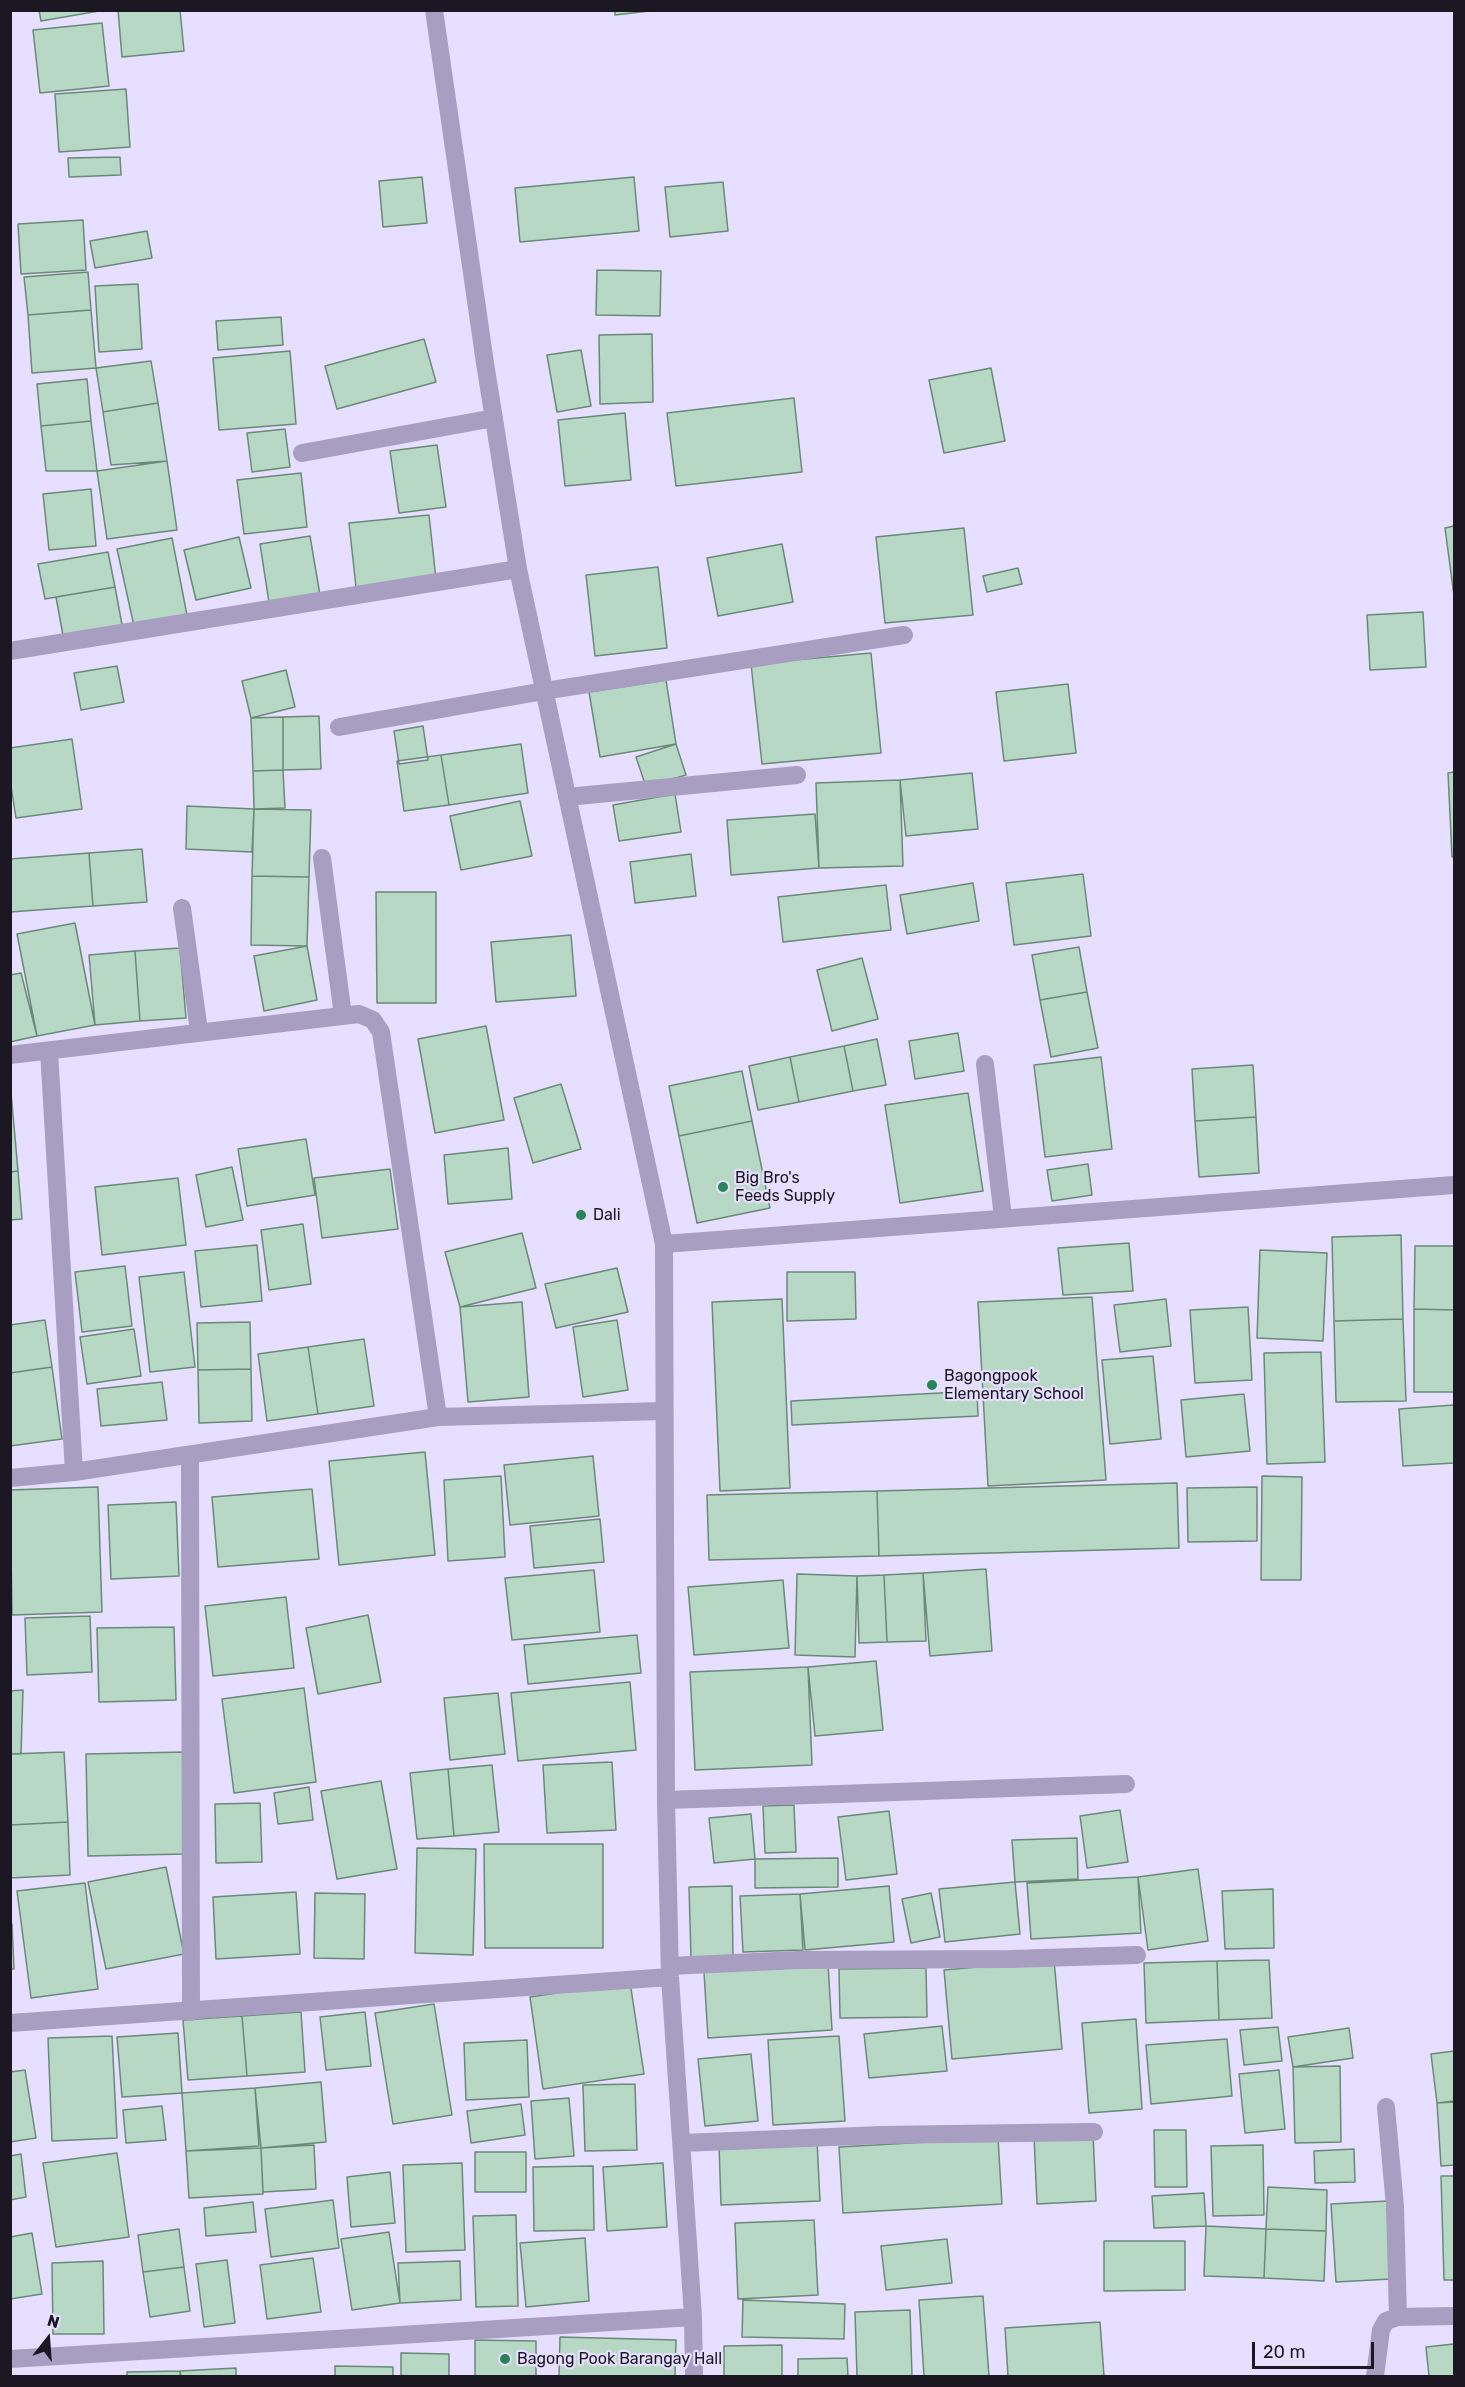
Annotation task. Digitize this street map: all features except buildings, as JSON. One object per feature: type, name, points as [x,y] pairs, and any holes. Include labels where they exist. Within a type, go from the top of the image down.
[{"type":"street","points":[[434,10],[518,568],[664,1244],[666,1800],[670,1971],[693,2317],[694,2376]]},
{"type":"street","points":[[302,453],[494,418]]},
{"type":"street","points":[[11,647],[518,568]]},
{"type":"street","points":[[339,727],[544,690],[904,635]]},
{"type":"street","points":[[567,797],[797,775]]},
{"type":"street","points":[[322,858],[343,1016]]},
{"type":"street","points":[[182,908],[199,1031]]},
{"type":"street","points":[[10,1055],[359,1014],[374,1020],[381,1032],[438,1417]]},
{"type":"street","points":[[49,1051],[74,1472]]},
{"type":"street","points":[[985,1064],[1003,1218]]},
{"type":"street","points":[[664,1244],[1455,1185]]},
{"type":"street","points":[[10,1478],[74,1472],[438,1417],[664,1411]]},
{"type":"street","points":[[190,1455],[191,2012]]},
{"type":"street","points":[[666,1800],[1126,1784]]},
{"type":"street","points":[[10,2023],[191,2012],[798,1960],[1011,1959],[1137,1955]]},
{"type":"street","points":[[1386,2107],[1395,2206],[1398,2317]]},
{"type":"street","points":[[682,2143],[881,2135],[1094,2132]]},
{"type":"street","points":[[1375,2376],[1381,2330],[1386,2321],[1398,2317],[1455,2316]]},
{"type":"street","points":[[10,2359],[693,2317]]},
{"type":"place","name":"Big Bro's Feeds Supply","points":[[723,1187]]},
{"type":"place","name":"Dali","points":[[581,1215]]},
{"type":"place","name":"Bagongpook Elementary School","points":[[932,1385]]},
{"type":"place","name":"Bagong Pook Barangay Hall","points":[[505,2359]]}]
